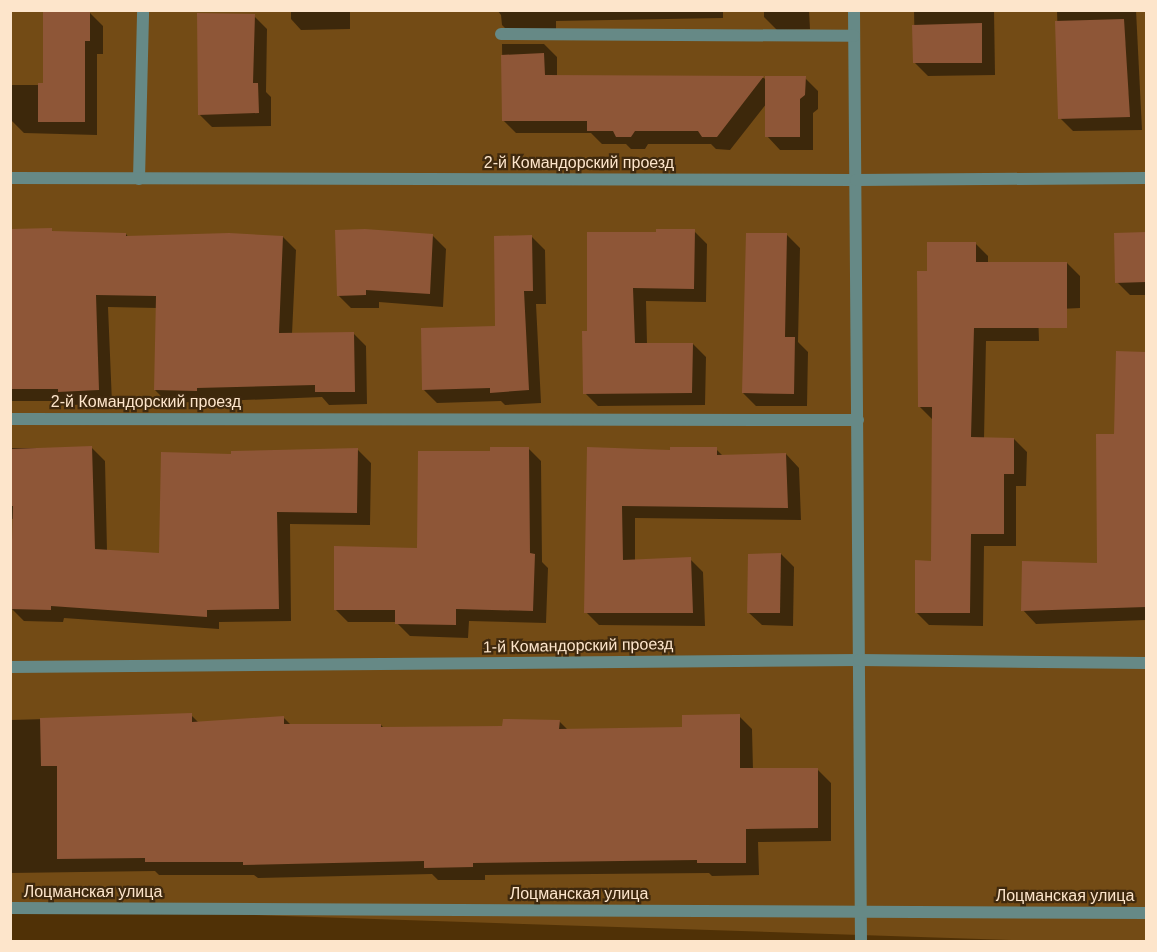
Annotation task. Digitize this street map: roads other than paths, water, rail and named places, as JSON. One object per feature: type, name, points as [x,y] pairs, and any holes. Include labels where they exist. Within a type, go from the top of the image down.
[{"type":"street","points":[[140,179],[143,10]]},
{"type":"street","points":[[854,10],[861,942]]},
{"type":"street","points":[[501,34],[854,36]]},
{"type":"street","name":"2-й Командорский проезд","points":[[10,178],[856,180],[1146,178]]},
{"type":"street","name":"2-й Командорский проезд","points":[[10,419],[858,420]]},
{"type":"street","name":"1-й Командорский проезд","points":[[10,668],[859,660],[1146,663]]},
{"type":"street","name":"Лоцманская улица","points":[[10,908],[1146,913]]}]
